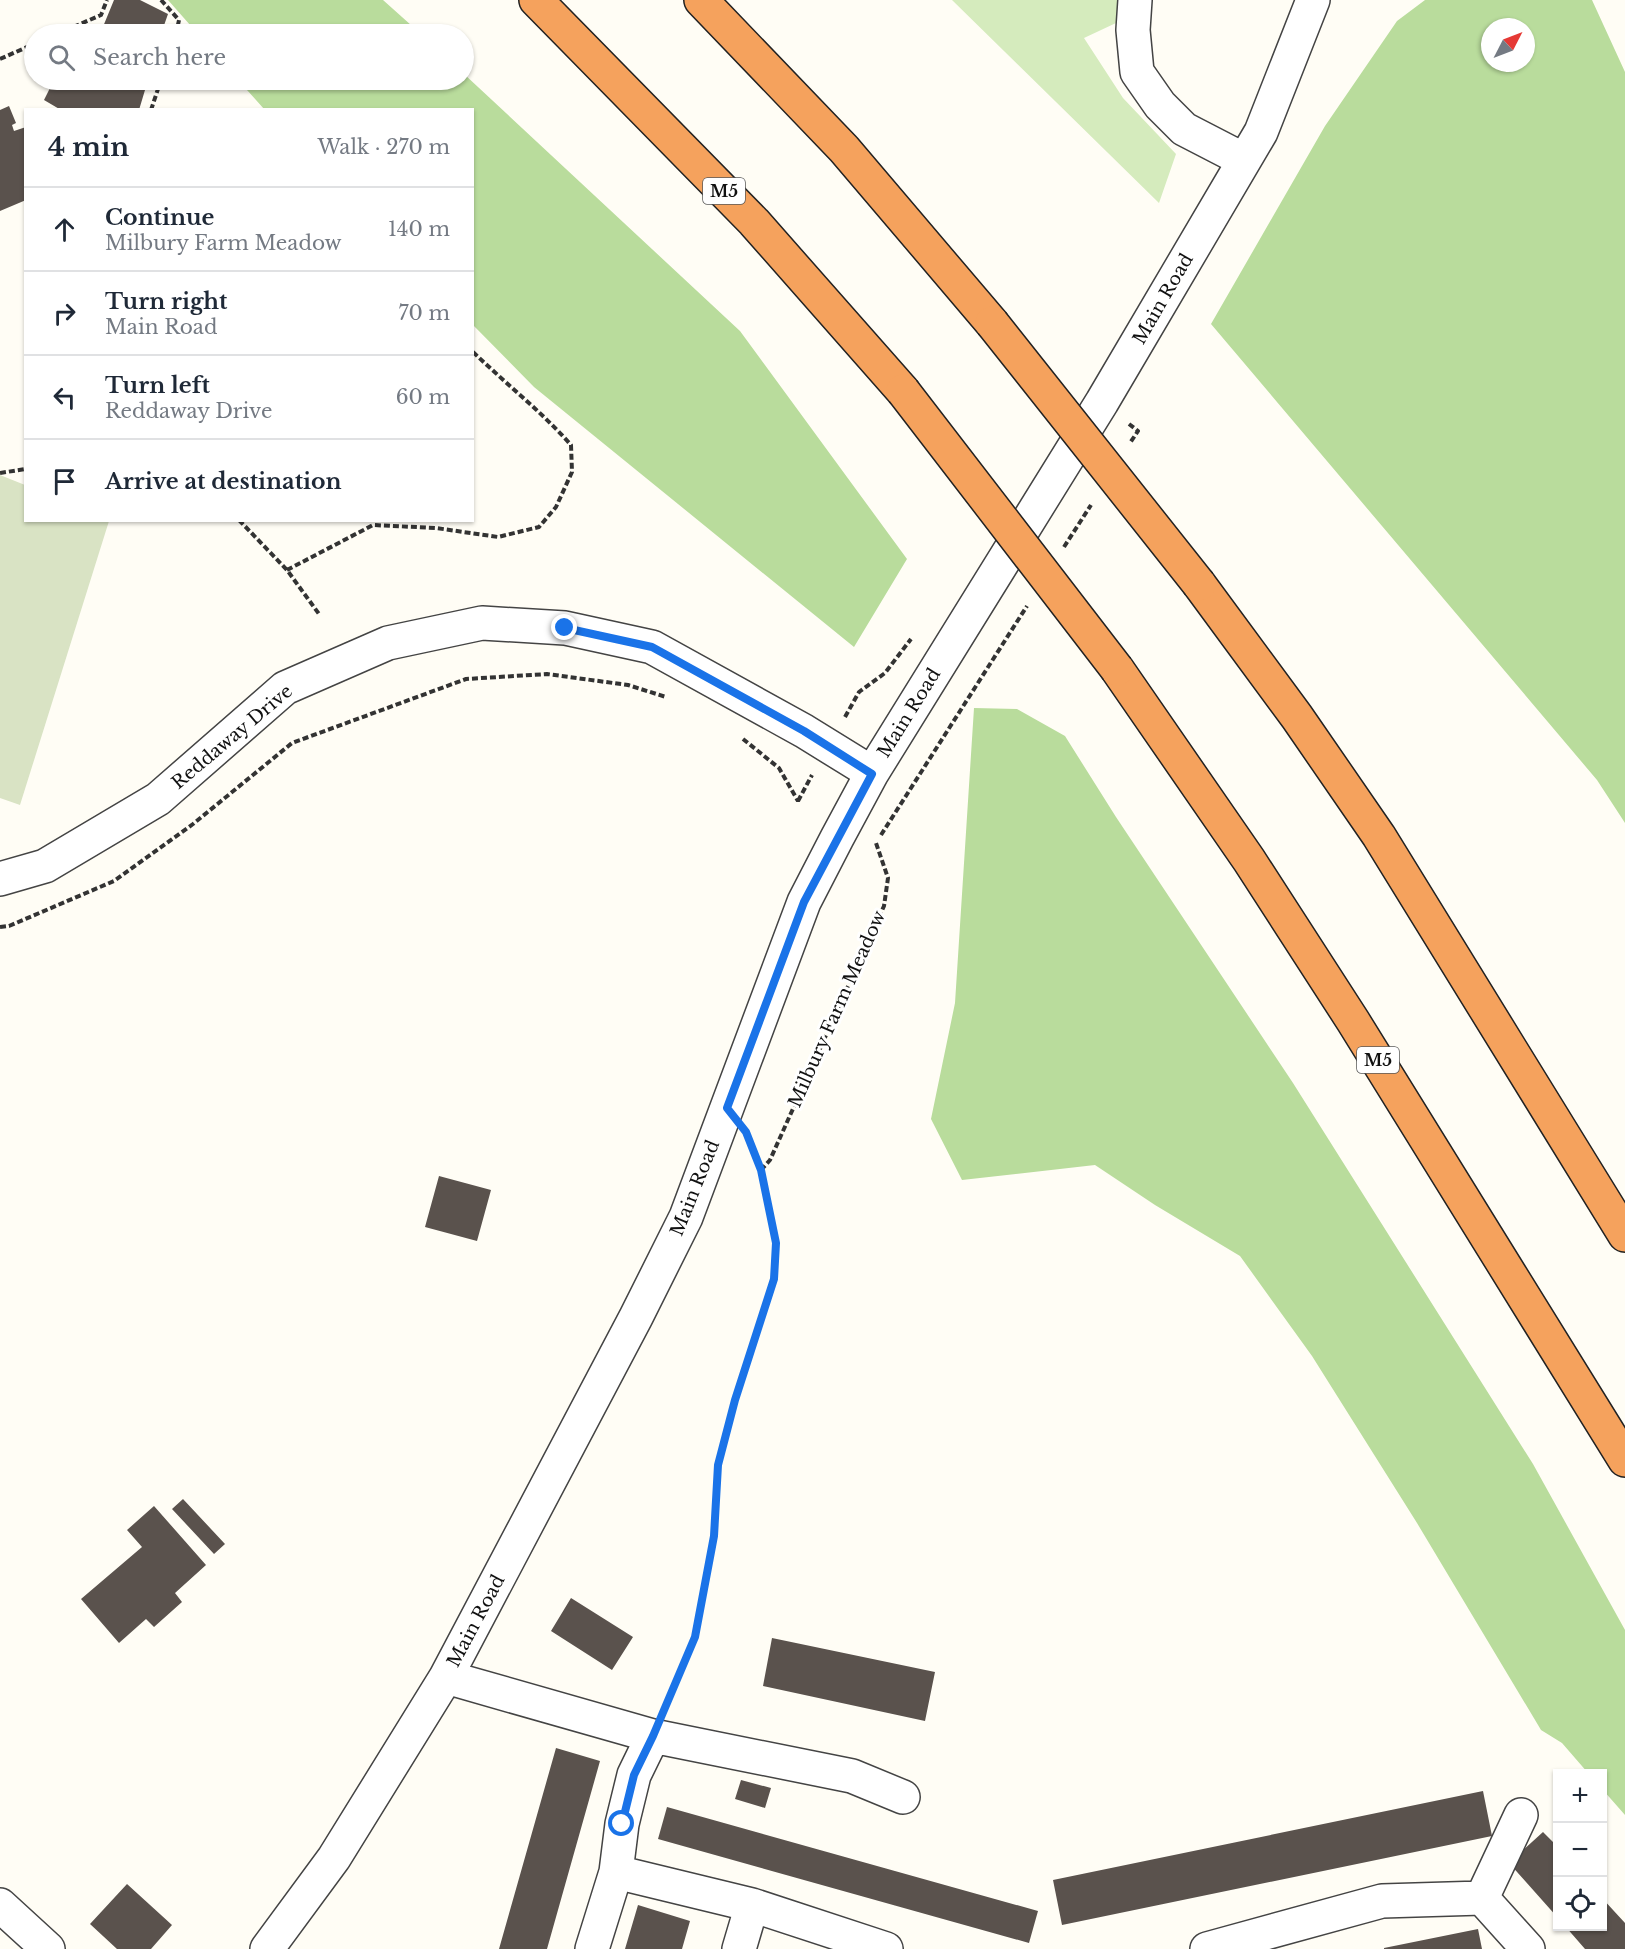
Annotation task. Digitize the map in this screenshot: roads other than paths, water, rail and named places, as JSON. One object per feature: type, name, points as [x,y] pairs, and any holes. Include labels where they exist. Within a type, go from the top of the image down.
[{"type":"highway","name":"M5","points":[[536,0],[754,222],[903,391],[1117,669],[1249,860],[1353,1021],[1625,1460]]},
{"type":"highway","points":[[701,0],[844,149],[992,323],[1199,584],[1297,717],[1379,836],[1625,1235]]},
{"type":"street","points":[[1135,0],[1133,30],[1137,72],[1160,105],[1184,129],[1244,160]]},
{"type":"street","name":"Main Road","points":[[267,1949],[334,1858],[446,1677],[636,1317],[686,1217],[804,902],[872,774],[1102,402],[1261,132],[1313,0]]},
{"type":"street","name":"Reddaway Drive","points":[[0,879],[45,866],[158,798],[285,688],[388,643],[482,622],[565,628],[652,647],[804,731],[872,774]]},
{"type":"street","points":[[446,1677],[653,1736],[852,1776],[903,1797]]},
{"type":"street","points":[[592,1949],[616,1872],[622,1824],[634,1775],[653,1736]]},
{"type":"street","points":[[1482,1898],[1521,1815]]},
{"type":"street","points":[[616,1872],[752,1905],[886,1949]]},
{"type":"street","points":[[1207,1949],[1382,1901],[1482,1898],[1528,1949]]},
{"type":"street","points":[[0,1905],[48,1949]]},
{"type":"street","points":[[739,1949],[752,1905]]}]
